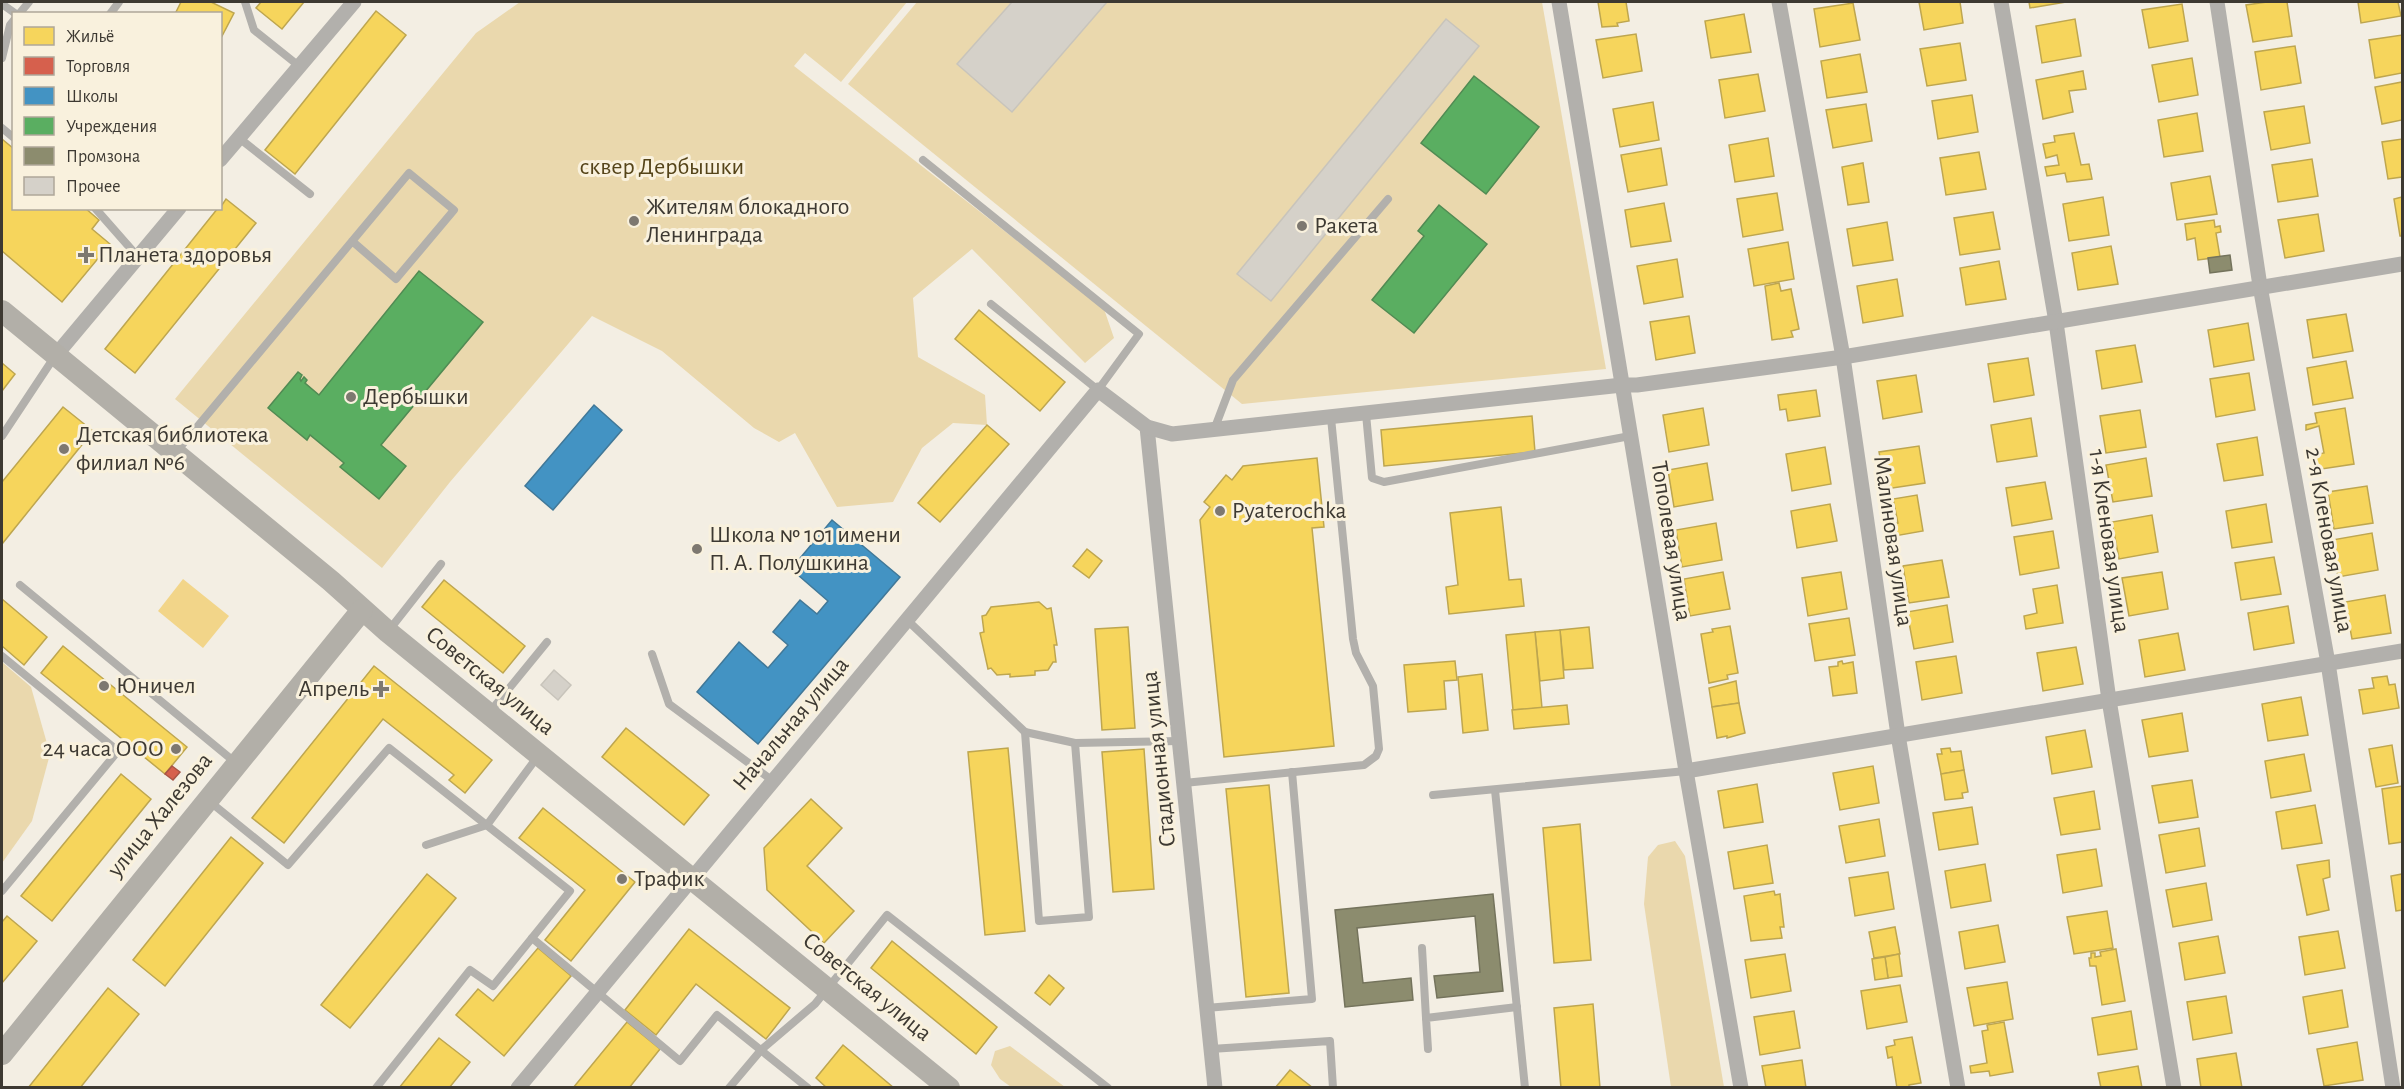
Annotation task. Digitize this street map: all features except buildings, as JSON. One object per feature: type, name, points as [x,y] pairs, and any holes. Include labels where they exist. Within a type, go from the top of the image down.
[{"type":"street","points":[[222,158],[354,2]]},
{"type":"street","name":"Тополевая улица","points":[[1559,2],[1686,771],[1741,1088]]},
{"type":"street","name":"Малиновая улица","points":[[1779,2],[1843,357],[1898,735],[1958,1088]]},
{"type":"street","name":"1-я Кленовая улица","points":[[2001,2],[2056,322],[2109,700],[2174,1088]]},
{"type":"street","name":"2-я Кленовая улица","points":[[2217,2],[2260,286],[2328,663],[2393,1088]]},
{"type":"street","points":[[56,355],[177,210]]},
{"type":"street","points":[[1098,390],[1147,427],[1172,434],[1214,430],[1636,385],[1843,357],[2403,264]]},
{"type":"street","name":"Советская улица","points":[[2,311],[331,581],[388,632],[949,1088]]},
{"type":"street","name":"Начальная улица","points":[[518,1088],[1098,390]]},
{"type":"street","name":"Стадионная улица","points":[[1147,427],[1215,1088]]},
{"type":"street","name":"улица Халезова","points":[[2,1054],[362,610]]},
{"type":"street","points":[[1686,771],[2403,651]]},
{"type":"lane","points":[[245,2],[254,30],[299,66]]},
{"type":"lane","points":[[2,58],[12,22]]},
{"type":"lane","points":[[238,138],[310,194]]},
{"type":"lane","points":[[923,160],[1139,334],[1098,390],[991,304]]},
{"type":"lane","points":[[174,454],[352,241],[410,172],[454,210],[396,279],[352,241]]},
{"type":"lane","points":[[1214,430],[1233,380],[1388,199]]},
{"type":"lane","points":[[97,210],[138,257]]},
{"type":"lane","points":[[3,430],[56,355]]},
{"type":"lane","points":[[1366,414],[1372,478],[1384,482],[1630,436]]},
{"type":"lane","points":[[1184,783],[1364,765],[1376,756],[1379,749],[1373,686],[1356,653],[1353,639],[1331,418]]},
{"type":"lane","points":[[388,632],[441,564]]},
{"type":"lane","points":[[20,585],[237,764]]},
{"type":"lane","points":[[907,620],[1025,732],[1075,743],[1179,741]]},
{"type":"lane","points":[[489,714],[547,642]]},
{"type":"lane","points":[[652,654],[669,704],[772,781]]},
{"type":"lane","points":[[2,656],[118,751],[2,891]]},
{"type":"lane","points":[[1025,732],[1039,921],[1089,917],[1075,743]]},
{"type":"lane","points":[[208,800],[288,865],[389,748],[570,891],[493,986],[470,970],[376,1088]]},
{"type":"lane","points":[[426,845],[487,825],[538,755]]},
{"type":"lane","points":[[1433,795],[1686,771]]},
{"type":"lane","points":[[1206,1008],[1312,999],[1292,772]]},
{"type":"lane","points":[[1495,790],[1526,1088]]},
{"type":"lane","points":[[729,1088],[761,1050],[815,1004],[887,915],[1108,1088]]},
{"type":"lane","points":[[532,938],[680,1061],[717,1015],[807,1088]]},
{"type":"lane","points":[[1422,948],[1428,1049]]},
{"type":"lane","points":[[1426,1018],[1517,1007]]},
{"type":"lane","points":[[1211,1049],[1330,1041],[1333,1088]]},
{"type":"green space","name":"сквер Дербышки","points":[[520,2],[907,2],[841,82],[805,53],[794,66],[1104,309],[1114,338],[1085,363],[972,249],[913,298],[918,357],[985,395],[987,425],[953,423],[922,448],[893,502],[837,507],[795,433],[779,442],[754,428],[662,351],[592,316],[450,482],[382,568],[175,399],[476,33]]},
{"type":"green space","name":"Ракета","points":[[917,2],[1542,2],[1606,369],[1242,404],[848,84]]},
{"type":"green space","points":[[2,662],[31,687],[50,754],[32,821],[2,863]]},
{"type":"green space","points":[[1675,841],[1685,856],[1724,1087],[1671,1087],[1644,904],[1648,857],[1658,845]]},
{"type":"green space","points":[[1010,1046],[1065,1087],[1011,1087],[1000,1079],[991,1065],[995,1051]]},
{"type":"shaded area","points":[[183,579],[229,616],[203,648],[158,611]]},
{"type":"place","name":"Жителям блокадного Ленинграда","points":[[634,221]]},
{"type":"place","name":"Ракета","points":[[1302,226]]},
{"type":"place","name":"Планета здоровья","points":[[86,255]]},
{"type":"place","name":"Дербышки","points":[[351,397]]},
{"type":"place","name":"Детская библиотека филиал №6","points":[[64,449]]},
{"type":"place","name":"Pyaterochka","points":[[1220,511]]},
{"type":"place","name":"Школа № 101 имени П. А. Полушкина","points":[[697,549]]},
{"type":"place","name":"Юничел","points":[[104,686]]},
{"type":"place","name":"Апрель","points":[[381,689]]},
{"type":"place","name":"24 часа ООО","points":[[176,749]]},
{"type":"place","name":"Трафик","points":[[622,879]]}]
